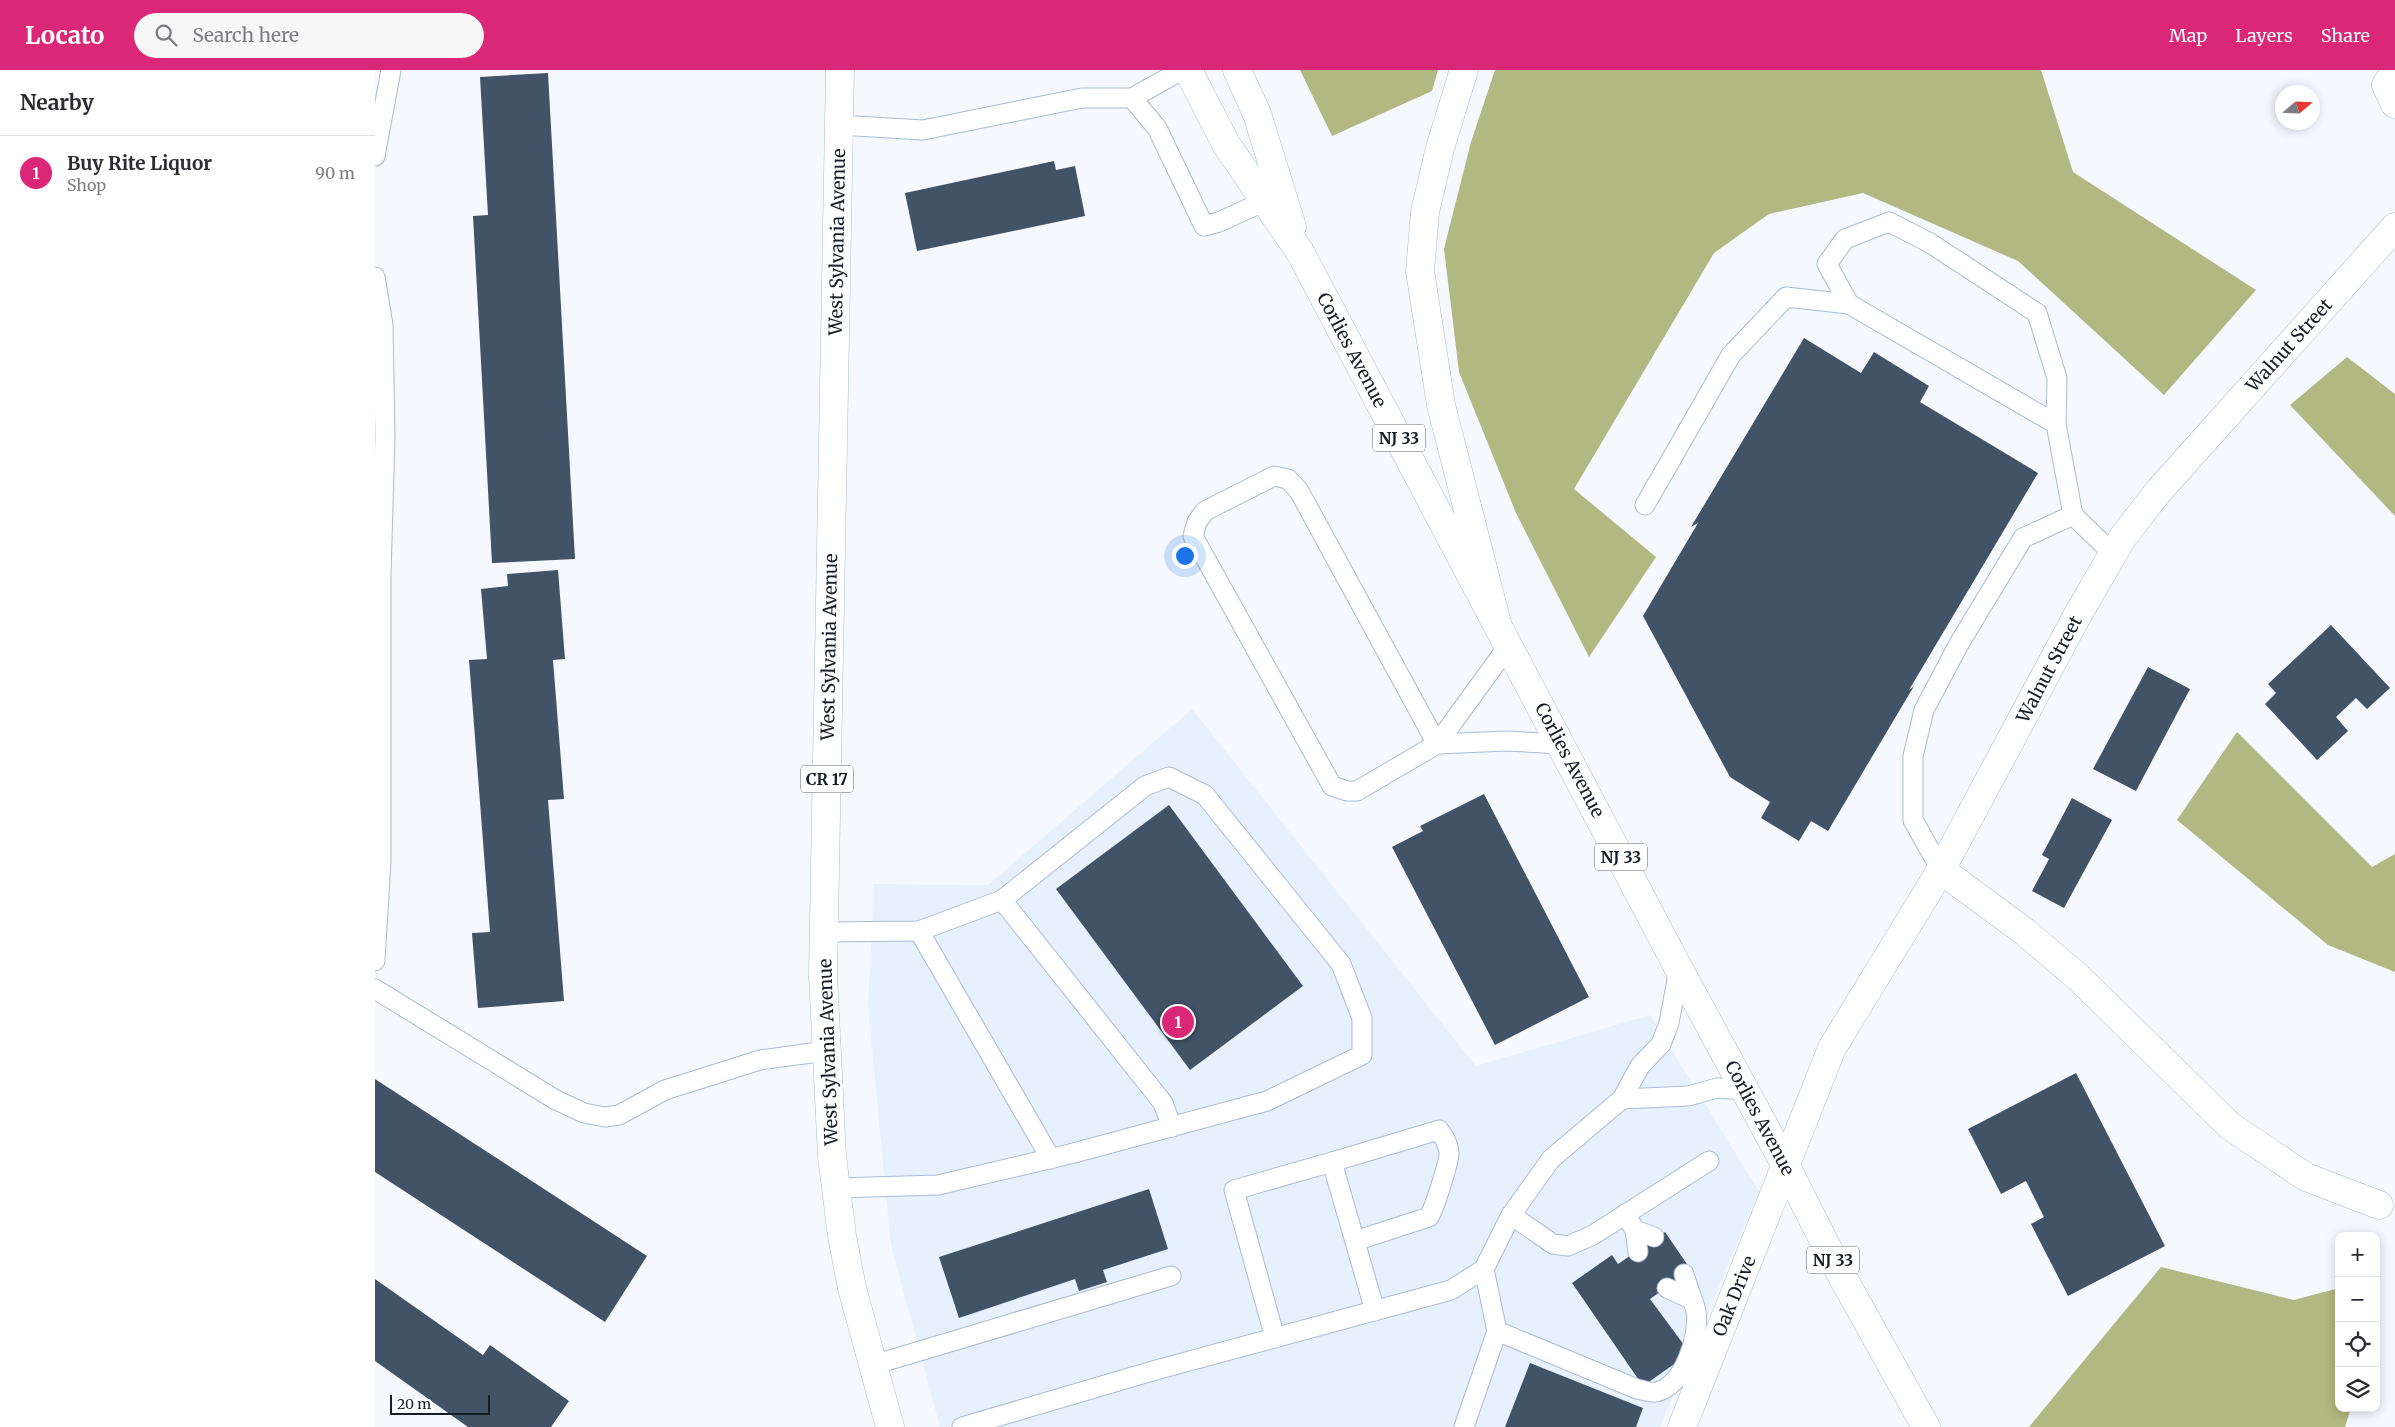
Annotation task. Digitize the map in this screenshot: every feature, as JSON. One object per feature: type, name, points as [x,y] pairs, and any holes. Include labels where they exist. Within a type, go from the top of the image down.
[{"type":"main road","name":"West Sylvania Avenue","points":[[840,70],[823,975],[832,1156],[852,1288],[890,1427]]},
{"type":"main road","name":"NJ 33","points":[[1188,70],[1227,144],[1300,252]]},
{"type":"main road","name":"NJ 33","points":[[1237,70],[1257,114],[1300,252]]},
{"type":"main road","points":[[1464,70],[1440,148],[1425,212],[1420,272],[1441,405],[1503,634]]},
{"type":"main road","name":"Walnut Street","points":[[1786,1166],[1832,1048],[1941,870],[2077,616],[2123,537],[2157,493],[2395,227]]},
{"type":"main road","name":"Corlies Avenue","points":[[1300,252],[1562,744],[1679,969],[1786,1166],[1838,1269],[1926,1427]]},
{"type":"main road","points":[[1941,870],[2025,932],[2078,977],[2230,1126],[2247,1139],[2306,1177],[2379,1204]]},
{"type":"main road","name":"Oak Drive","points":[[1682,1427],[1786,1166]]},
{"type":"lane","points":[[375,156],[391,70]]},
{"type":"lane","points":[[839,125],[923,130],[1082,98],[1131,98],[1182,70]]},
{"type":"lane","points":[[1131,98],[1157,128],[1204,226],[1219,222],[1265,201]]},
{"type":"lane","points":[[1849,304],[1827,264],[1845,239],[1889,222],[1930,243],[2037,313],[2057,378],[2056,424],[2073,515],[2113,554]]},
{"type":"lane","points":[[375,277],[383,324],[385,436],[381,575],[381,860],[375,961]]},
{"type":"lane","points":[[1645,505],[1731,355],[1786,297],[1849,304],[2056,424]]},
{"type":"lane","points":[[1437,744],[1299,491],[1288,479],[1274,476],[1205,511],[1197,522],[1193,536],[1332,786],[1347,791],[1357,791],[1437,744],[1507,741],[1562,744]]},
{"type":"lane","points":[[1941,870],[1913,820],[1913,756],[1924,710],[1960,642],[2023,538],[2073,515]]},
{"type":"lane","points":[[1437,744],[1503,634]]},
{"type":"lane","points":[[824,932],[919,931],[1002,900],[1145,786],[1169,777],[1205,795],[1341,964],[1362,1018],[1362,1055],[1267,1101],[1051,1158],[938,1185],[837,1188]]},
{"type":"lane","points":[[1002,900],[1163,1103],[1172,1127]]},
{"type":"lane","points":[[919,931],[1051,1158]]},
{"type":"lane","points":[[962,1427],[992,1423],[1275,1338],[1451,1290],[1484,1269],[1511,1215],[1551,1159],[1622,1099],[1640,1066],[1661,1044],[1669,1023],[1679,969]]},
{"type":"lane","points":[[375,989],[556,1100],[584,1114],[605,1117],[619,1115],[665,1090],[760,1060],[826,1051]]},
{"type":"lane","points":[[1622,1099],[1681,1097],[1717,1088],[1745,1090]]},
{"type":"lane","points":[[1275,1338],[1234,1190],[1439,1130],[1447,1140],[1449,1154],[1436,1206],[1429,1217],[1355,1241]]},
{"type":"lane","points":[[1511,1215],[1553,1244],[1568,1246],[1630,1222],[1709,1161]]},
{"type":"lane","points":[[1333,1162],[1375,1311]]},
{"type":"lane","points":[[1630,1222],[1654,1237]]},
{"type":"lane","points":[[1630,1222],[1638,1252]]},
{"type":"lane","points":[[1465,1427],[1497,1331],[1484,1269]]},
{"type":"lane","points":[[1497,1331],[1637,1389],[1655,1392],[1666,1388],[1677,1377],[1690,1355],[1696,1311],[1683,1274]]},
{"type":"lane","points":[[873,1365],[1171,1276]]},
{"type":"lane","points":[[1667,1288],[1691,1299]]},
{"type":"shaded area","points":[[1192,709],[1476,1066],[1650,1015],[1759,1191],[1660,1427],[940,1427],[891,1245],[868,1007],[874,884],[988,885]]},
{"type":"green space","points":[[1300,70],[1438,70],[1432,91],[1332,136]]},
{"type":"green space","points":[[1495,70],[2041,70],[2073,172],[2256,290],[2164,395],[2018,261],[1863,193],[1769,214],[1714,253],[1574,489],[1656,557],[1589,657],[1516,513],[1459,372],[1444,249],[1471,142]]},
{"type":"green space","points":[[2347,357],[2395,394],[2395,516],[2290,405]]},
{"type":"green space","points":[[2237,732],[2372,867],[2395,854],[2395,972],[2328,945],[2177,820]]},
{"type":"green space","points":[[2161,1267],[2294,1300],[2335,1289],[2335,1412],[2350,1412],[2345,1427],[2029,1427]]},
{"type":"building","points":[[548,73],[575,559],[492,563],[473,216],[488,215],[480,77]]},
{"type":"building","points":[[1054,161],[1056,170],[1075,166],[1085,216],[917,251],[905,193]]},
{"type":"building","points":[[1804,338],[1861,373],[1874,352],[1929,386],[1920,402],[2038,473],[1828,831],[1811,821],[1799,841],[1761,818],[1770,802],[1730,777],[1643,616],[1698,523],[1691,527]]},
{"type":"building","points":[[558,570],[565,659],[553,660],[564,799],[548,800],[564,1001],[478,1008],[472,933],[490,932],[469,660],[487,659],[481,589],[508,586],[507,574]]},
{"type":"building","points":[[2331,625],[2390,688],[2367,709],[2356,698],[2336,717],[2348,731],[2317,760],[2265,704],[2276,693],[2268,684]]},
{"type":"building","points":[[2148,667],[2190,689],[2136,791],[2093,769]]},
{"type":"building","points":[[1484,794],[1589,997],[1495,1045],[1392,847],[1423,831],[1420,826]]},
{"type":"building","points":[[2072,798],[2112,820],[2064,908],[2032,891],[2049,859],[2042,855]]},
{"type":"building","points":[[1169,805],[1303,986],[1190,1070],[1056,889]]},
{"type":"building","points":[[2076,1073],[2165,1246],[2068,1296],[2031,1224],[2044,1217],[2026,1181],[2001,1194],[1968,1129]]},
{"type":"building","points":[[375,1079],[647,1256],[605,1322],[375,1172]]},
{"type":"building","points":[[1149,1189],[1168,1249],[1103,1270],[1107,1282],[1079,1291],[1075,1279],[959,1318],[939,1257]]},
{"type":"building","points":[[1665,1232],[1691,1270],[1650,1299],[1690,1353],[1643,1386],[1572,1283],[1612,1255],[1618,1264]]},
{"type":"building","points":[[375,1279],[483,1355],[490,1345],[569,1401],[551,1427],[468,1427],[375,1361]]},
{"type":"building","points":[[1530,1363],[1643,1408],[1636,1427],[1505,1427]]},
{"type":"place","name":"Buy Rite Liquor","points":[[1178,1022]]}]
